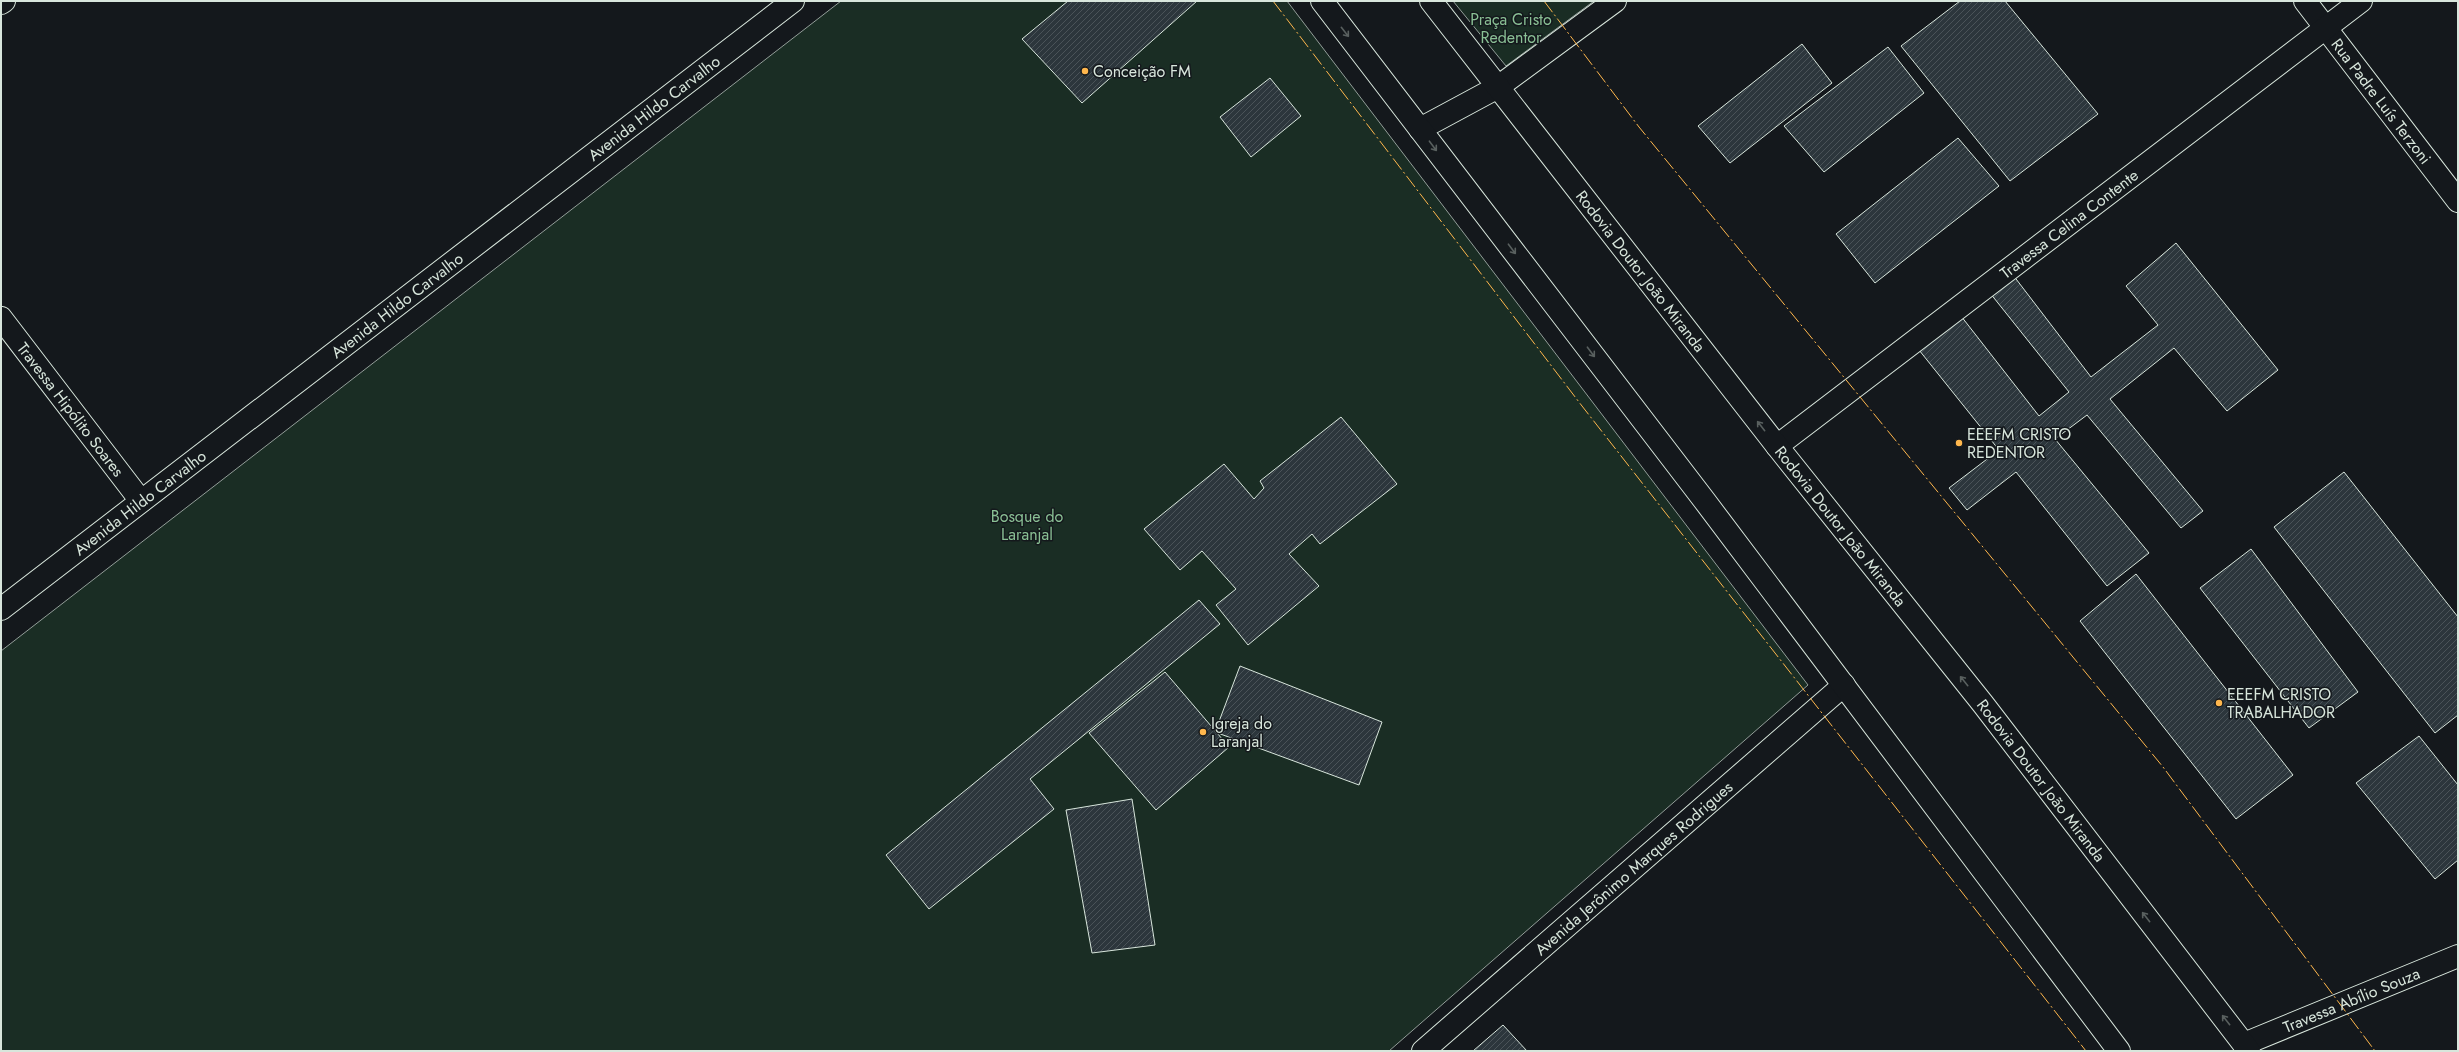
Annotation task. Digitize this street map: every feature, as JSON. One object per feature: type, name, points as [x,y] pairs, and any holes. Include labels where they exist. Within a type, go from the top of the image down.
[{"type":"street","points":[[1,4],[4,1]]},
{"type":"street","name":"Avenida Hildo Carvalho","points":[[1,609],[792,1]]},
{"type":"street","points":[[1322,1],[1844,685],[2119,1051]]},
{"type":"street","name":"Rodovia Doutor João Miranda","points":[[1431,1],[1777,446],[1983,704],[2247,1047]]},
{"type":"street","points":[[1420,129],[1498,87],[1615,1]]},
{"type":"street","name":"Rua Padre Luís Terzoni","points":[[2305,1],[2458,201]]},
{"type":"street","name":"Travessa Celina Contente","points":[[1777,446],[2361,1]]},
{"type":"street","name":"Travessa Hipólito Soares","points":[[1,318],[141,501]]},
{"type":"street","name":"Avenida Jerônimo Marques Rodrigues","points":[[1423,1051],[1844,685]]},
{"type":"street","name":"Travessa Abílio Souza","points":[[2247,1047],[2458,956]]},
{"type":"green space","name":"Bosque do Laranjal","points":[[841,1],[1287,1],[1808,685],[1389,1051],[1,1051],[1,651]]},
{"type":"green space","name":"Praça Cristo Redentor","points":[[1453,1],[1594,1],[1506,66]]},
{"type":"building","name":"Conceição FM","points":[[1068,1],[1197,1],[1082,103],[1022,39]]},
{"type":"building","points":[[1960,1],[2005,1],[2098,114],[2010,181],[1901,46]]},
{"type":"building","points":[[1802,44],[1832,83],[1730,163],[1698,126]]},
{"type":"building","points":[[1888,47],[1924,93],[1824,172],[1784,126]]},
{"type":"building","points":[[1270,78],[1301,116],[1251,157],[1220,117]]},
{"type":"building","points":[[1958,138],[1999,186],[1875,283],[1836,234]]},
{"type":"building","points":[[2176,243],[2278,370],[2227,411],[2174,348],[2110,399],[2203,511],[2181,528],[2087,415],[2055,439],[2149,553],[2107,586],[2016,472],[1967,510],[1949,488],[1999,450],[1919,350],[1961,316],[2039,416],[2069,392],[1990,293],[2013,275],[2091,377],[2158,325],[2126,286]]},
{"type":"building","points":[[1341,417],[1397,484],[1320,544],[1312,534],[1289,554],[1319,586],[1248,645],[1216,605],[1236,589],[1202,551],[1180,570],[1144,529],[1224,464],[1254,499],[1264,488],[1260,481]]},
{"type":"building","points":[[2344,472],[2458,617],[2458,715],[2435,733],[2274,527]]},
{"type":"building","points":[[2251,549],[2358,692],[2309,728],[2200,588]]},
{"type":"building","points":[[2136,574],[2293,775],[2236,819],[2080,621]]},
{"type":"building","points":[[1199,600],[1220,624],[1030,779],[1054,809],[929,909],[886,855]]},
{"type":"building","points":[[1240,666],[1382,722],[1359,785],[1215,732]]},
{"type":"building","points":[[1165,672],[1229,747],[1156,810],[1089,733]]},
{"type":"building","points":[[2419,736],[2458,785],[2458,860],[2435,879],[2356,783]]},
{"type":"building","points":[[1132,799],[1155,945],[1092,953],[1066,810]]},
{"type":"building","points":[[1503,1025],[1527,1051],[1473,1051]]},
{"type":"power","points":[[1273,1],[1582,406],[2086,1051]]},
{"type":"power","points":[[1544,1],[1639,127],[2163,767],[2375,1051]]},
{"type":"place","name":"Conceição FM","points":[[1085,71]]},
{"type":"place","name":"EEEFM CRISTO REDENTOR","points":[[1959,443]]},
{"type":"place","name":"EEEFM CRISTO TRABALHADOR","points":[[2219,703]]},
{"type":"place","name":"Igreja do Laranjal","points":[[1203,732]]}]
